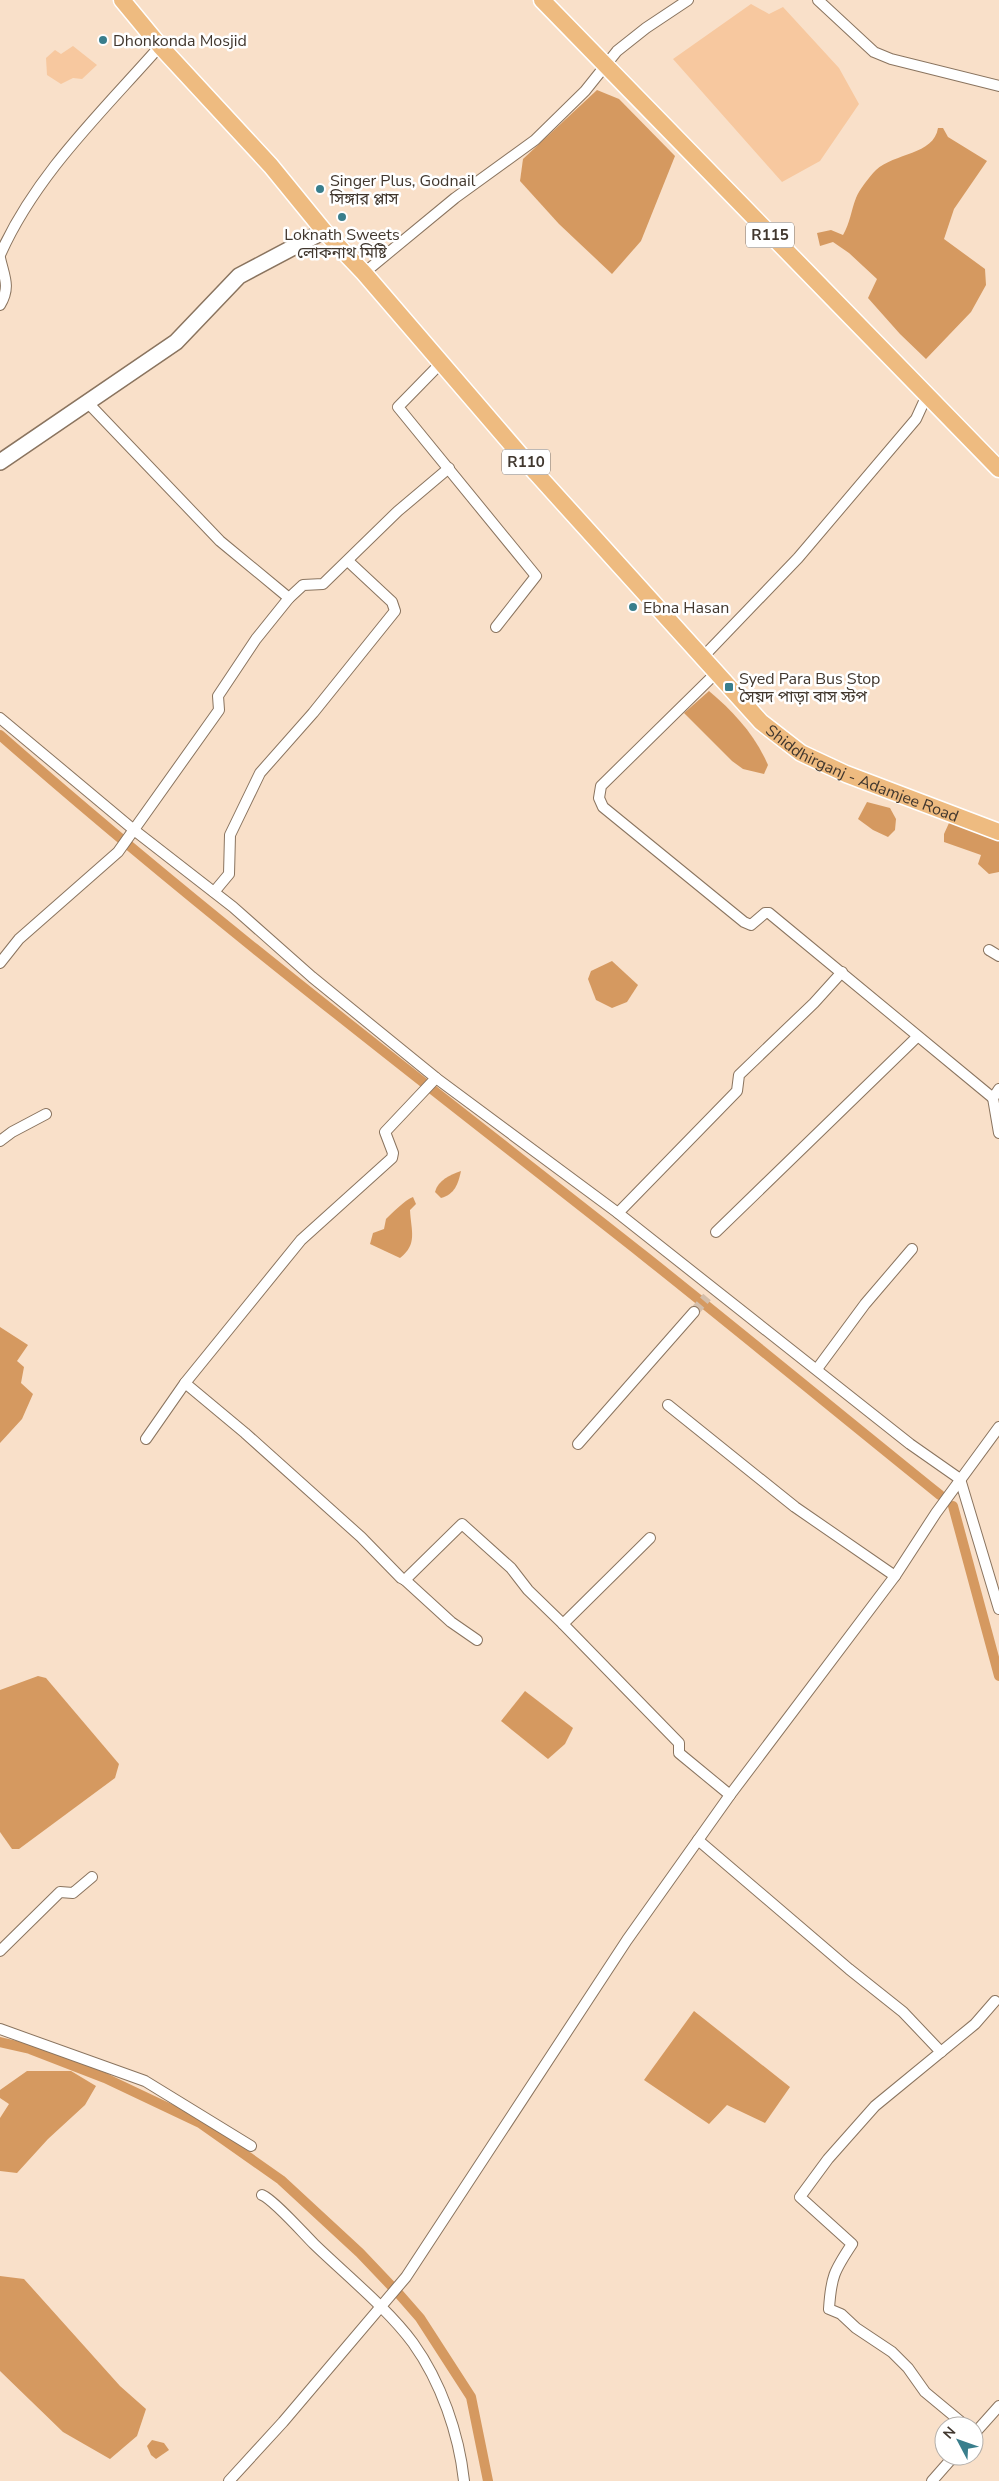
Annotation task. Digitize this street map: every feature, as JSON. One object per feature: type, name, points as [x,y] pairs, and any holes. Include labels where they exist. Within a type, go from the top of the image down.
[{"type":"main road","name":"Shiddhirganj - Adamjee Road","points":[[122,0],[160,46],[271,166],[324,231],[364,273],[701,659],[761,722],[801,753],[846,774],[999,832]]},
{"type":"main road","name":"R115","points":[[542,0],[605,67],[999,469]]},
{"type":"street","points":[[364,273],[455,198],[535,140],[584,91],[617,51],[646,28],[688,0]]},
{"type":"street","points":[[818,0],[874,52],[891,59],[999,86]]},
{"type":"street","points":[[0,305],[6,296],[8,284],[0,256],[11,230],[38,186],[160,46]]},
{"type":"street","points":[[0,462],[89,404],[176,342],[239,276],[324,231]]},
{"type":"street","points":[[442,363],[398,408],[536,576],[496,627]]},
{"type":"street","points":[[701,659],[798,558],[916,419],[926,395]]},
{"type":"street","points":[[89,404],[220,541],[289,598]]},
{"type":"street","points":[[0,963],[19,939],[118,852],[218,710],[218,696],[256,639],[289,598],[300,587],[324,584],[398,511],[449,468]]},
{"type":"street","points":[[214,892],[229,874],[230,834],[260,773],[313,713],[395,611],[396,607],[392,602],[348,561]]},
{"type":"street","points":[[716,673],[601,786],[599,798],[603,807],[744,922],[751,925],[765,913],[768,913],[842,972],[917,1037],[996,1094],[999,1133]]},
{"type":"street","points":[[0,718],[132,834],[214,892],[433,1081],[618,1213],[710,1293],[817,1369],[910,1444],[960,1479],[999,1609]]},
{"type":"street","points":[[989,950],[999,956]]},
{"type":"street","points":[[618,1213],[738,1091],[739,1075],[814,1003],[842,972]]},
{"type":"street","points":[[716,1232],[917,1037]]},
{"type":"street","points":[[146,1439],[185,1384],[301,1240],[392,1158],[393,1153],[385,1132],[433,1081]]},
{"type":"street","points":[[0,1141],[12,1132],[46,1114]]},
{"type":"street","points":[[817,1369],[865,1304],[912,1249]]},
{"type":"street","points":[[578,1444],[694,1312]]},
{"type":"street","points":[[185,1384],[245,1433],[361,1536],[388,1566],[451,1622],[477,1640]]},
{"type":"street","points":[[668,1405],[795,1507],[895,1576]]},
{"type":"street","points":[[229,2481],[283,2422],[406,2276],[482,2162],[530,2085],[698,1840],[895,1576],[936,1513],[999,1427]]},
{"type":"street","points":[[405,1580],[462,1524],[511,1568],[528,1590],[679,1743],[679,1753],[730,1795]]},
{"type":"street","points":[[563,1624],[650,1538]]},
{"type":"street","points":[[698,1840],[841,1962],[903,2012],[941,2052]]},
{"type":"street","points":[[0,1951],[60,1892],[74,1893],[92,1877]]},
{"type":"street","points":[[954,2416],[925,2392],[908,2368],[892,2352],[856,2328],[841,2314],[829,2309],[830,2280],[852,2244],[800,2197],[828,2159],[875,2106],[975,2024],[996,2001]]},
{"type":"street","points":[[0,2029],[145,2081],[251,2146]]},
{"type":"street","points":[[262,2195],[382,2304],[413,2343],[430,2373],[456,2439],[464,2481]]},
{"type":"street","points":[[984,2422],[999,2406]]},
{"type":"street","points":[[932,2481],[945,2466]]},
{"type":"shaded area","points":[[751,4],[769,14],[783,7],[839,68],[859,104],[820,161],[782,182],[673,59]]},
{"type":"shaded area","points":[[73,46],[97,65],[82,79],[73,78],[61,84],[47,75],[46,58],[55,50],[61,54]]},
{"type":"shaded area","points":[[597,90],[619,99],[675,156],[641,241],[612,274],[559,224],[520,181],[523,159]]},
{"type":"shaded area","points":[[938,128],[943,128],[948,137],[987,161],[954,209],[944,239],[985,269],[986,285],[971,312],[926,359],[900,334],[868,298],[877,279],[849,253],[833,242],[820,246],[817,233],[831,230],[843,235],[857,195],[876,170],[884,164],[929,144],[935,137]]},
{"type":"shaded area","points":[[709,691],[727,707],[757,744],[768,765],[764,774],[743,769],[732,761],[684,713]]},
{"type":"shaded area","points":[[867,802],[890,808],[896,819],[895,830],[888,837],[873,830],[858,819]]},
{"type":"shaded area","points":[[963,820],[999,837],[999,872],[989,874],[978,864],[981,855],[944,842],[944,834],[949,823]]},
{"type":"shaded area","points":[[612,961],[638,985],[627,1002],[612,1008],[596,1000],[588,979],[591,971]]},
{"type":"shaded area","points":[[461,1171],[453,1191],[441,1198],[435,1192],[439,1184],[449,1176]]},
{"type":"shaded area","points":[[413,1197],[416,1204],[410,1210],[412,1237],[406,1253],[400,1258],[370,1244],[373,1233],[384,1229],[386,1219]]},
{"type":"shaded area","points":[[0,1327],[28,1345],[17,1361],[24,1367],[21,1383],[33,1394],[22,1419],[0,1443]]},
{"type":"shaded area","points":[[38,1676],[46,1678],[119,1764],[115,1778],[19,1849],[12,1849],[0,1832],[0,1690]]},
{"type":"shaded area","points":[[525,1691],[573,1728],[565,1744],[548,1759],[501,1721]]},
{"type":"shaded area","points":[[694,2011],[790,2087],[765,2123],[727,2105],[709,2124],[644,2080]]},
{"type":"shaded area","points":[[27,2071],[71,2071],[96,2086],[85,2105],[48,2139],[17,2173],[0,2171],[0,2118],[9,2104],[0,2098],[0,2090]]},
{"type":"shaded area","points":[[0,2276],[24,2279],[120,2386],[146,2409],[137,2436],[110,2459],[63,2432],[0,2371]]},
{"type":"shaded area","points":[[152,2440],[164,2443],[169,2450],[156,2459],[151,2455],[147,2446]]},
{"type":"waterway","points":[[0,735],[158,870],[239,936],[647,1258],[940,1495]]},
{"type":"waterway","points":[[953,1506],[999,1676]]},
{"type":"waterway","points":[[0,2042],[30,2049],[105,2078],[200,2123],[281,2180],[360,2253],[420,2318],[471,2397],[488,2481]]},
{"type":"tunnel","points":[[694,1312],[707,1297]]},
{"type":"place","name":"Dhonkonda Mosjid","points":[[103,40]]},
{"type":"place","name":"Singer Plus, Godnail সিঙ্গার প্লাস","points":[[320,189]]},
{"type":"place","name":"Loknath Sweets লোকনাথ মিষ্টি","points":[[342,217]]},
{"type":"place","name":"Ebna Hasan","points":[[633,607]]},
{"type":"place","name":"Syed Para Bus Stop সৈয়দ পাড়া বাস স্টপ","points":[[729,687]]}]
